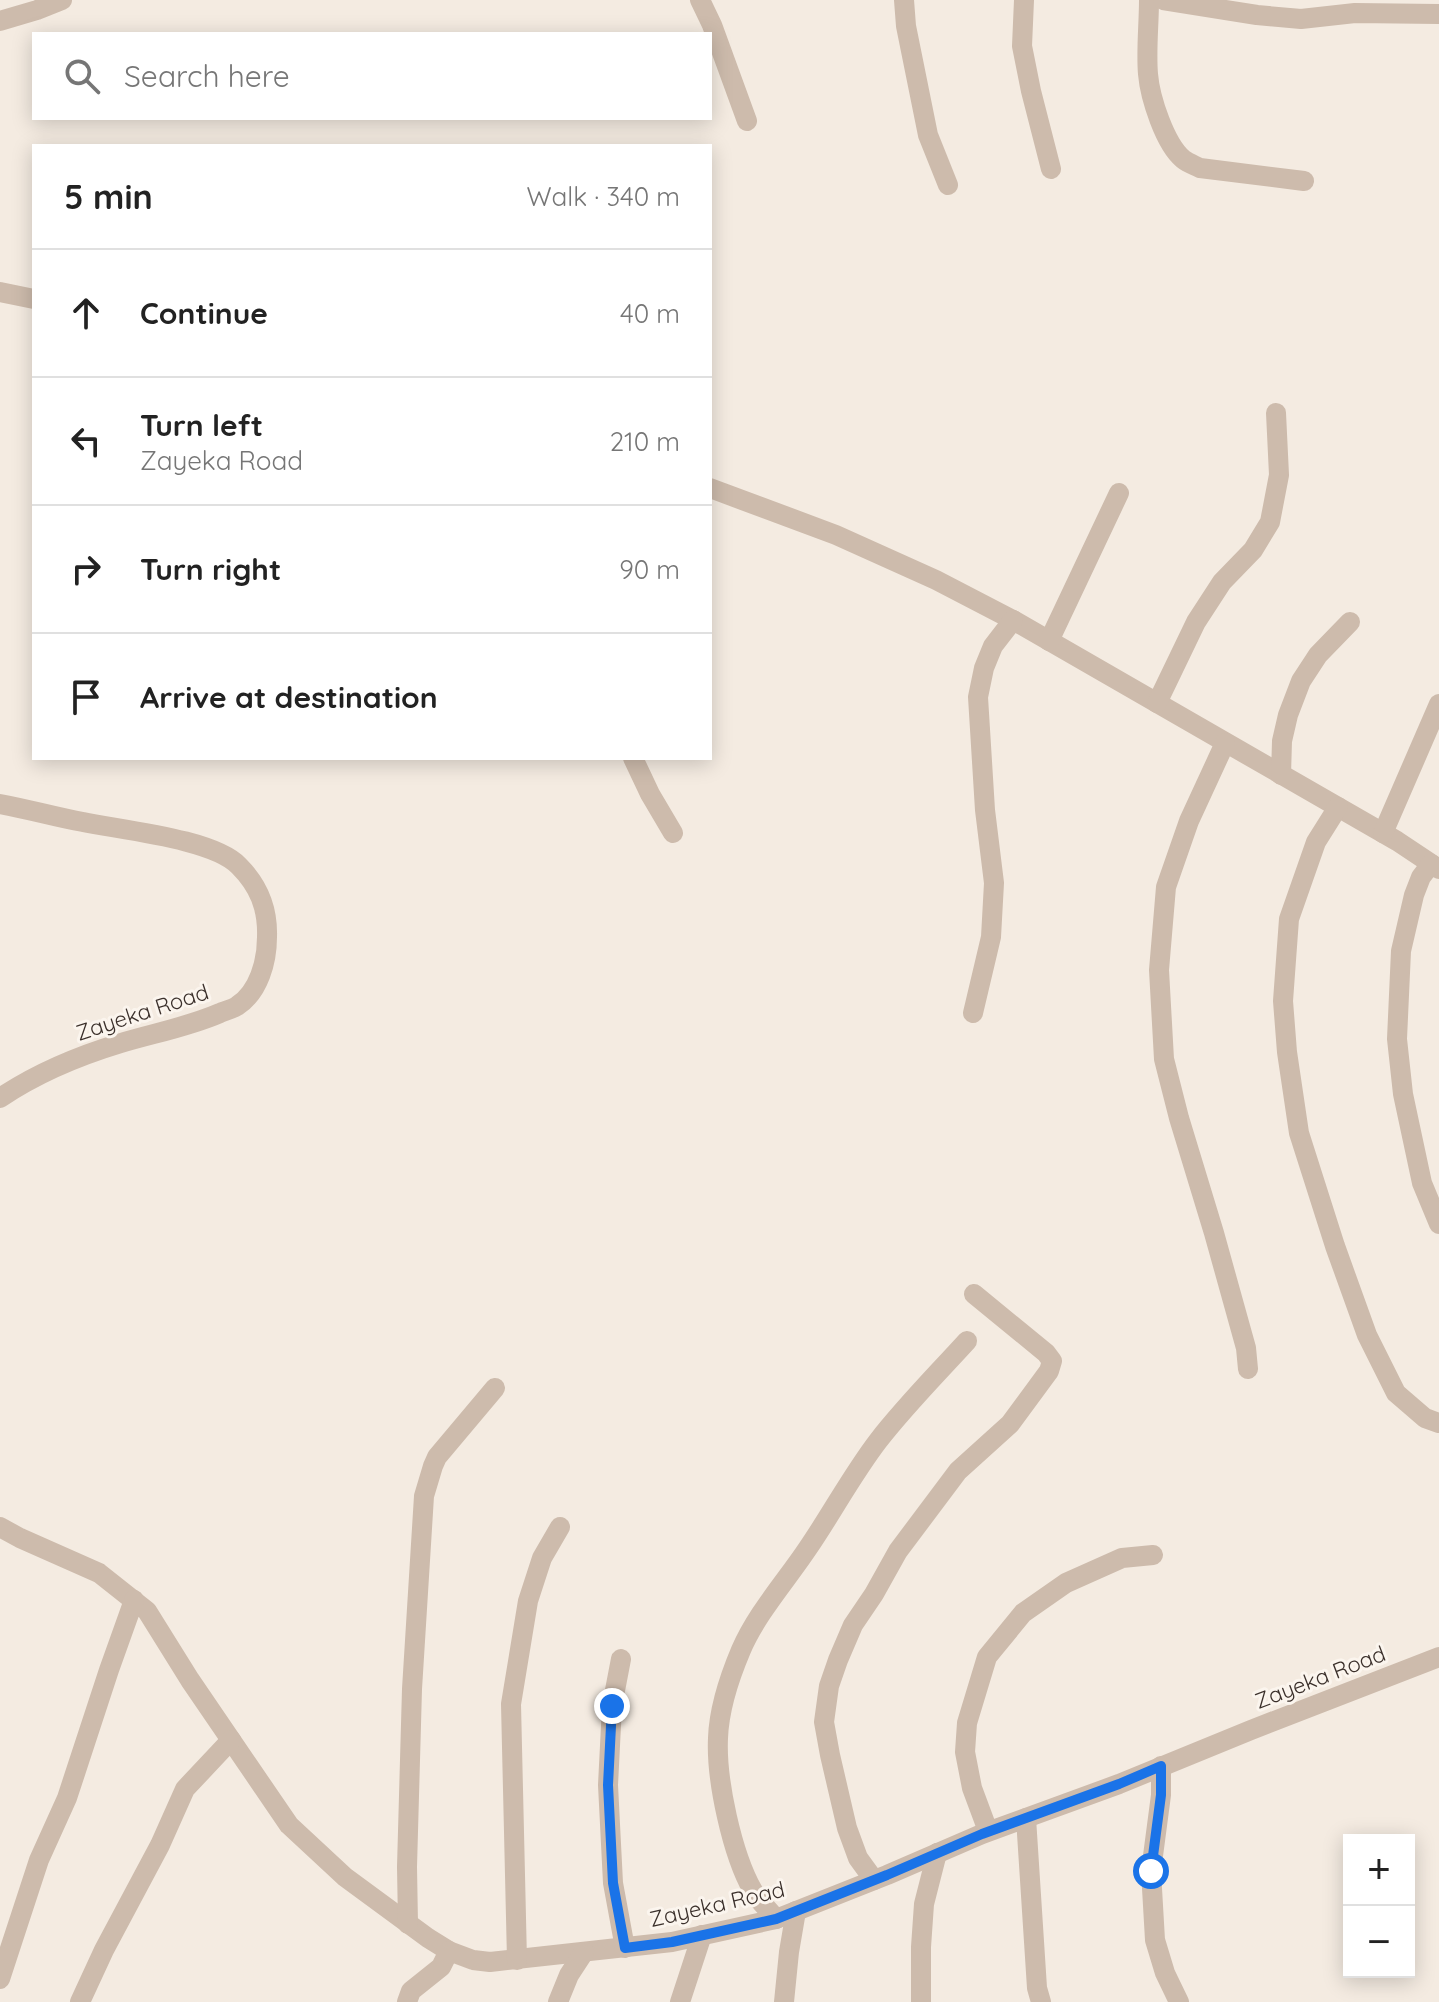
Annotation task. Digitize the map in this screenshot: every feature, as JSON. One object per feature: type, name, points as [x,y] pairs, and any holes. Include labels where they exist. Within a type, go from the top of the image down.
[{"type":"street","points":[[0,21],[62,0]]},
{"type":"street","points":[[700,0],[747,121]]},
{"type":"street","points":[[904,0],[906,26],[928,135],[948,185]]},
{"type":"street","points":[[1024,0],[1022,46],[1051,169]]},
{"type":"street","points":[[1149,0],[1148,75],[1159,116],[1176,151],[1185,161],[1200,168],[1304,181]]},
{"type":"street","points":[[1163,0],[1301,19],[1355,13],[1439,14]]},
{"type":"street","points":[[0,292],[32,299]]},
{"type":"street","points":[[1157,703],[1196,622],[1222,582],[1253,550],[1270,522],[1279,475],[1276,413]]},
{"type":"street","points":[[712,489],[836,535],[936,580],[1013,620],[1435,866],[1421,877],[1401,951],[1397,1039],[1403,1094],[1422,1183],[1439,1224]]},
{"type":"street","points":[[1049,641],[1119,493]]},
{"type":"street","points":[[973,1013],[991,937],[994,883],[985,810],[978,697],[984,668],[993,646],[1013,620]]},
{"type":"street","points":[[1281,775],[1282,741],[1301,681],[1318,655],[1350,622]]},
{"type":"street","points":[[1383,833],[1439,704]]},
{"type":"street","points":[[1225,743],[1189,821],[1166,887],[1159,970],[1164,1059],[1246,1348],[1248,1369]]},
{"type":"street","points":[[634,760],[673,833]]},
{"type":"street","name":"Zayeka Road","points":[[0,804],[184,841],[217,851],[238,864],[260,893],[266,909],[267,952],[260,977],[238,1006],[202,1021],[70,1061],[0,1098]]},
{"type":"street","points":[[1338,807],[1316,842],[1289,919],[1283,1001],[1299,1133],[1367,1335],[1396,1393],[1425,1418],[1439,1423]]},
{"type":"street","points":[[874,1880],[858,1858],[837,1791],[824,1722],[829,1686],[853,1625],[898,1551],[958,1471],[1010,1424],[1049,1371],[1052,1361],[974,1294]]},
{"type":"street","points":[[784,2002],[789,1952],[786,1915],[754,1893],[739,1861],[722,1792],[718,1738],[724,1702],[742,1648],[761,1615],[878,1442],[967,1341]]},
{"type":"street","points":[[408,1924],[412,1689],[424,1496],[437,1457],[495,1388]]},
{"type":"street","name":"Zayeka Road","points":[[0,1527],[99,1573],[147,1611],[289,1825],[345,1877],[408,1924],[449,1951],[473,1960],[490,1962],[672,1942],[786,1915],[988,1831],[1439,1657]]},
{"type":"street","points":[[517,1960],[511,1704],[528,1601],[542,1558],[560,1527]]},
{"type":"street","points":[[988,1831],[972,1788],[965,1752],[967,1723],[987,1657],[1023,1613],[1066,1583],[1122,1558],[1153,1555]]},
{"type":"street","points":[[0,1979],[39,1860],[67,1798],[134,1600]]},
{"type":"street","points":[[621,1659],[612,1706],[608,1785],[613,1883],[625,1948]]},
{"type":"street","points":[[80,2002],[185,1789],[231,1740]]},
{"type":"street","points":[[1161,1766],[1161,1795],[1151,1871],[1155,1940],[1165,1973],[1179,2002]]},
{"type":"street","points":[[1026,1818],[1037,1988],[1041,2002]]},
{"type":"street","points":[[921,2002],[924,1904],[937,1853]]},
{"type":"street","points":[[680,2002],[702,1935]]},
{"type":"street","points":[[407,2002],[411,1991],[441,1967],[449,1951]]},
{"type":"street","points":[[558,2002],[569,1975],[584,1952]]},
{"type":"route","points":[[612,1706],[608,1785],[613,1883],[625,1948],[672,1942],[776,1919],[982,1834],[1161,1766],[1161,1795],[1151,1871]]}]
